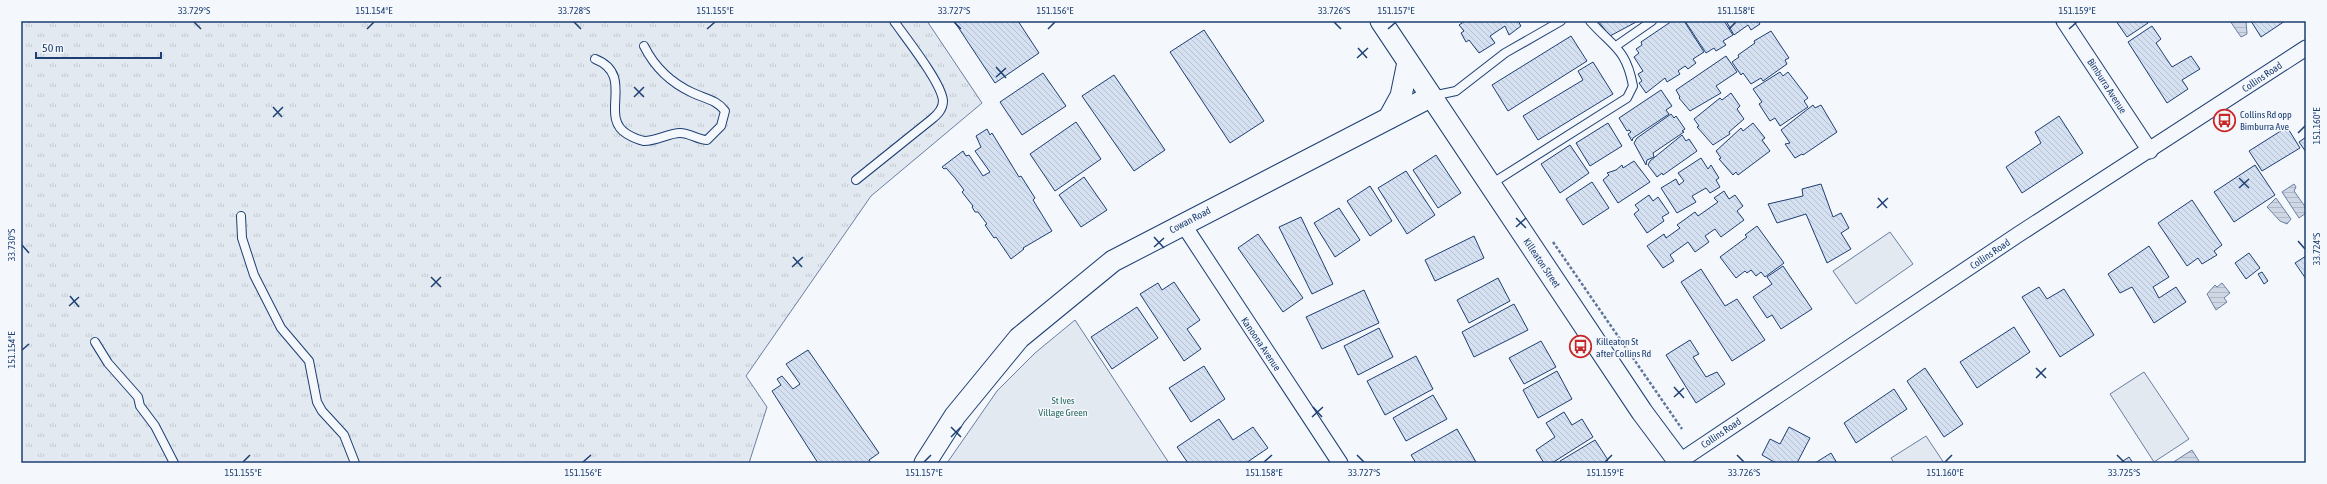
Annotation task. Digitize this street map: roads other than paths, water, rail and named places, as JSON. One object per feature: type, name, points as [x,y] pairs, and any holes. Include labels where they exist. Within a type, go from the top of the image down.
[{"type":"street","name":"Killeaton Street","points":[[1381,21],[1430,97],[1490,184],[1642,412],[1678,462]]},
{"type":"street","name":"Bimburra Avenue","points":[[2064,21],[2150,151]]},
{"type":"street","name":"Collins Road","points":[[1678,462],[2019,234],[2150,151],[2306,48]]},
{"type":"street","points":[[1389,118],[1401,96],[1408,62]]},
{"type":"street","name":"Cowan Road","points":[[924,463],[955,416],[1019,338],[1113,261],[1430,97]]},
{"type":"street","name":"Kanoona Avenue","points":[[1182,224],[1340,463]]},
{"type":"lane","points":[[856,180],[932,119],[940,111],[943,101],[932,76],[894,21]]},
{"type":"lane","points":[[1430,97],[1456,91],[1505,53],[1561,21]]},
{"type":"lane","points":[[1490,184],[1627,98],[1633,86],[1628,62],[1616,46],[1606,40],[1590,21]]},
{"type":"lane","points":[[1616,46],[1652,21]]},
{"type":"lane","points":[[595,59],[606,67],[615,78],[616,98],[614,116],[617,124],[624,132],[644,141],[664,138],[680,133],[695,135],[702,140],[706,140],[721,126],[725,111],[720,104],[694,94],[672,81],[655,65],[644,46]]},
{"type":"lane","points":[[240,216],[242,238],[254,275],[281,328],[309,361],[317,402],[322,411],[344,435],[355,463]]},
{"type":"lane","points":[[95,342],[108,363],[138,397],[140,406],[155,426],[174,463]]},
{"type":"place","name":"Collins Rd opp Bimburra Ave","points":[[2224,120]]},
{"type":"place","name":"Killeaton St after Collins Rd","points":[[1581,347]]},
{"type":"park label","name":"St Ives Village Green","points":[[1063,406]]}]
